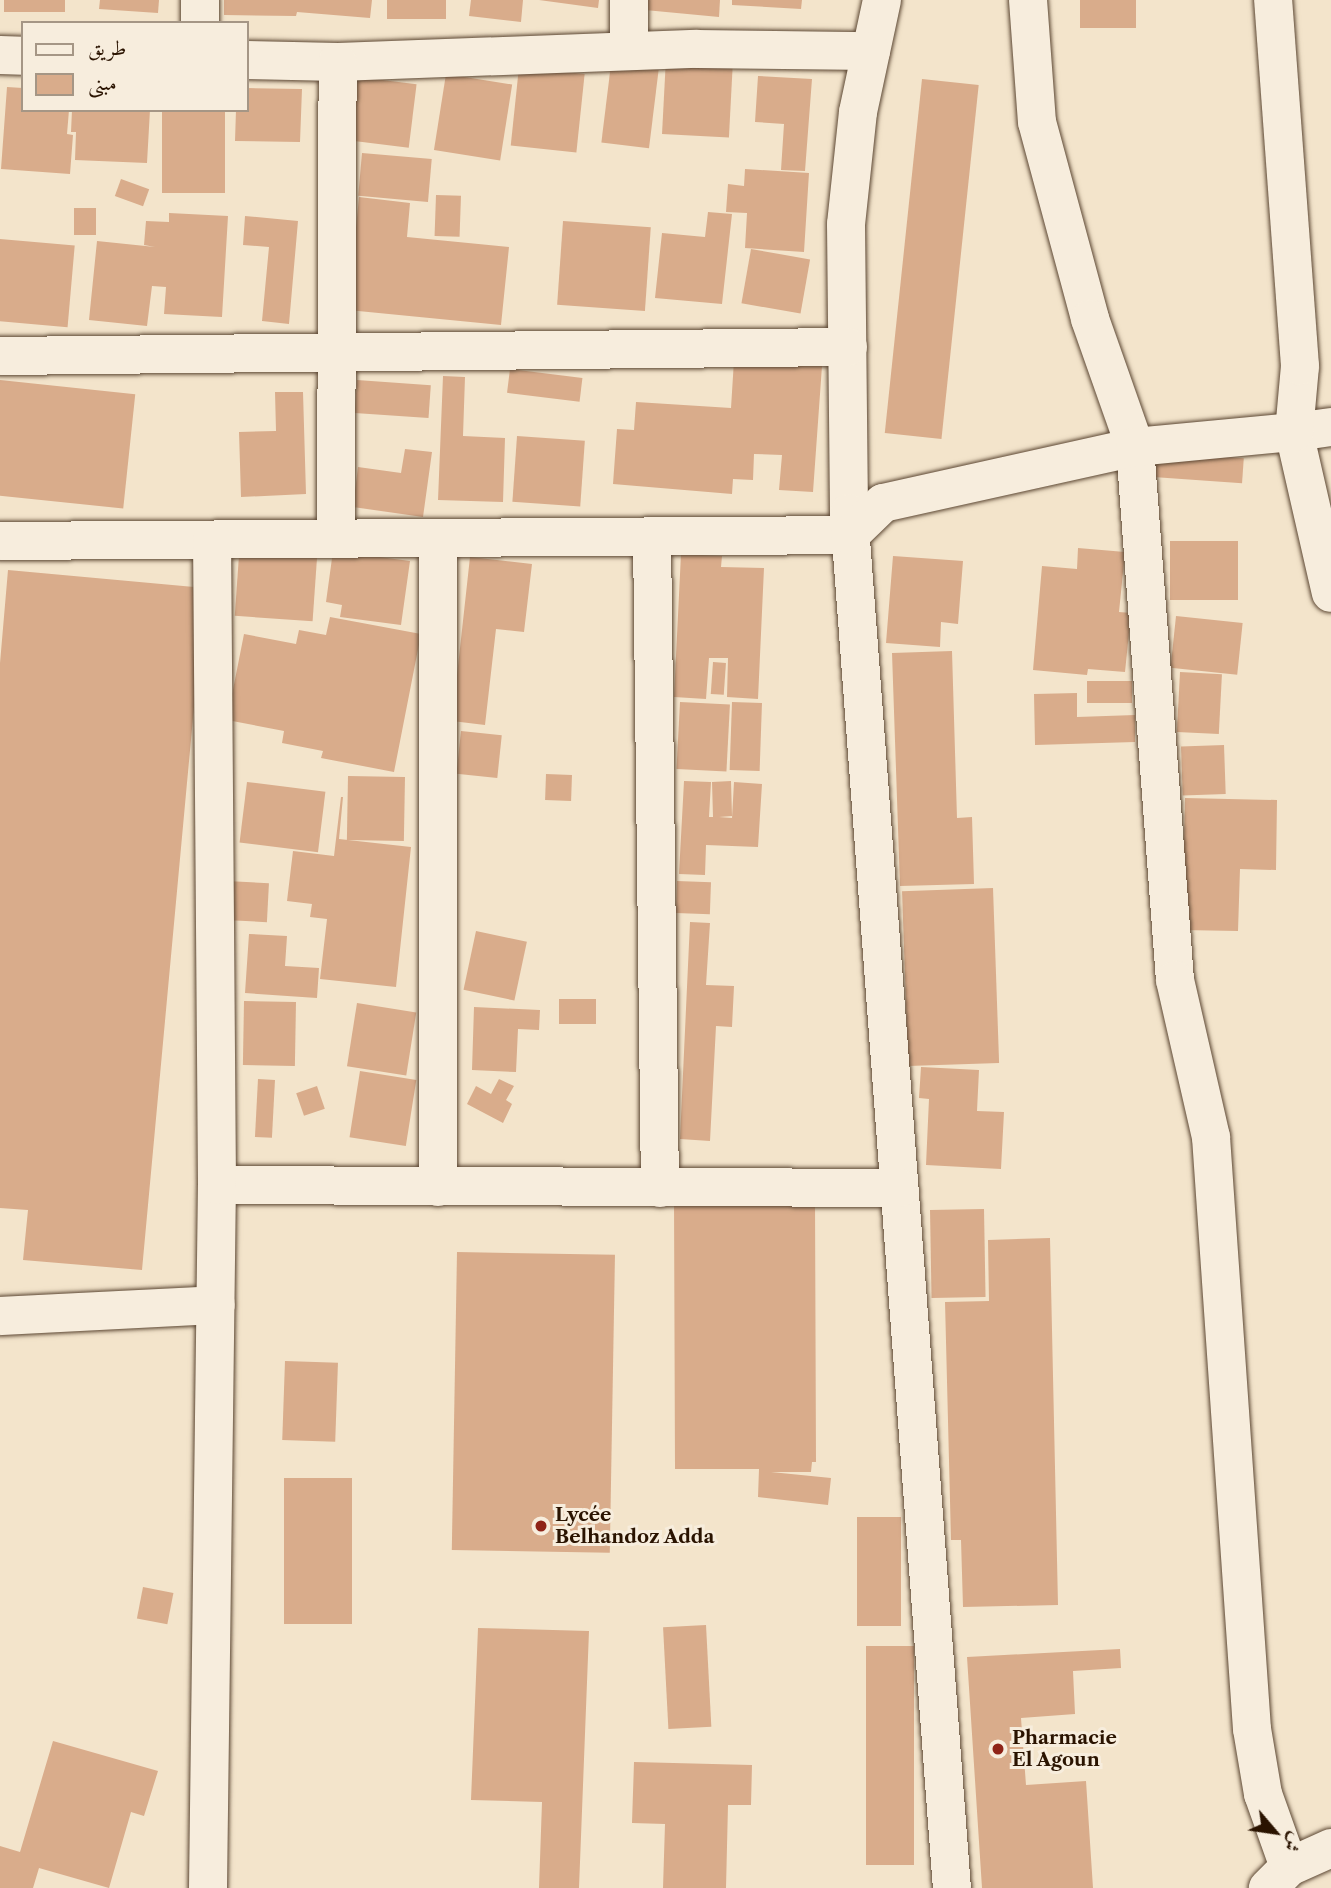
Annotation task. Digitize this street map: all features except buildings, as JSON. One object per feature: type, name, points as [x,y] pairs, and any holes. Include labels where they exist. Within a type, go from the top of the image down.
[{"type":"street","points":[[200,0],[200,21]]},
{"type":"street","points":[[629,0],[629,51]]},
{"type":"street","points":[[882,0],[858,112],[846,224],[850,535],[952,1888]]},
{"type":"street","points":[[1028,0],[1037,121],[1090,318],[1135,447],[1175,980],[1211,1137],[1252,1730],[1279,1878],[1331,1848]]},
{"type":"street","points":[[1273,0],[1300,366],[1294,432],[1331,593]]},
{"type":"street","points":[[248,60],[338,62],[697,49],[871,51]]},
{"type":"street","points":[[0,55],[21,56]]},
{"type":"street","points":[[335,539],[338,62]]},
{"type":"street","points":[[0,356],[848,347]]},
{"type":"street","points":[[0,541],[850,535],[883,503],[1135,447],[1331,427]]},
{"type":"street","points":[[652,537],[660,1188]]},
{"type":"street","points":[[438,538],[438,1187]]},
{"type":"street","points":[[208,1888],[217,1185],[212,540]]},
{"type":"street","points":[[217,1185],[899,1188]]},
{"type":"street","points":[[0,1316],[216,1305]]},
{"type":"place","name":"Lycée Belhandoz Adda","points":[[541,1526]]},
{"type":"place","name":"Pharmacie El Agoun","points":[[998,1749]]}]
